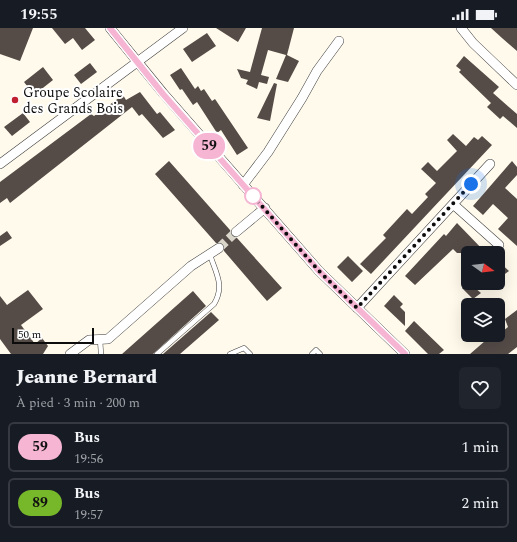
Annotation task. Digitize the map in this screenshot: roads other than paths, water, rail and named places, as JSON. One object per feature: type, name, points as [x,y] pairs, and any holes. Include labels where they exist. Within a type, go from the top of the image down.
[{"type":"street","points":[[110,28],[137,62],[319,271],[405,354]]},
{"type":"street","points":[[0,164],[183,28]]},
{"type":"street","points":[[461,28],[473,43],[517,84]]},
{"type":"street","points":[[243,184],[268,152],[317,71],[339,41]]},
{"type":"street","points":[[357,308],[490,164]]},
{"type":"street","points":[[453,204],[499,245]]},
{"type":"street","points":[[236,232],[264,208]]},
{"type":"street","points":[[70,354],[89,340],[108,338],[191,266],[219,248]]},
{"type":"lane","points":[[157,354],[214,304],[220,295],[220,283],[210,255]]},
{"type":"lane","points":[[100,339],[101,354]]},
{"type":"lane","points":[[230,354],[244,348],[250,354]]},
{"type":"lane","points":[[312,354],[316,350],[320,354]]},
{"type":"tunnel","points":[[219,248],[236,232]]},
{"type":"place","name":"Groupe Scolaire des Grands Bois","points":[[15,100]]}]
